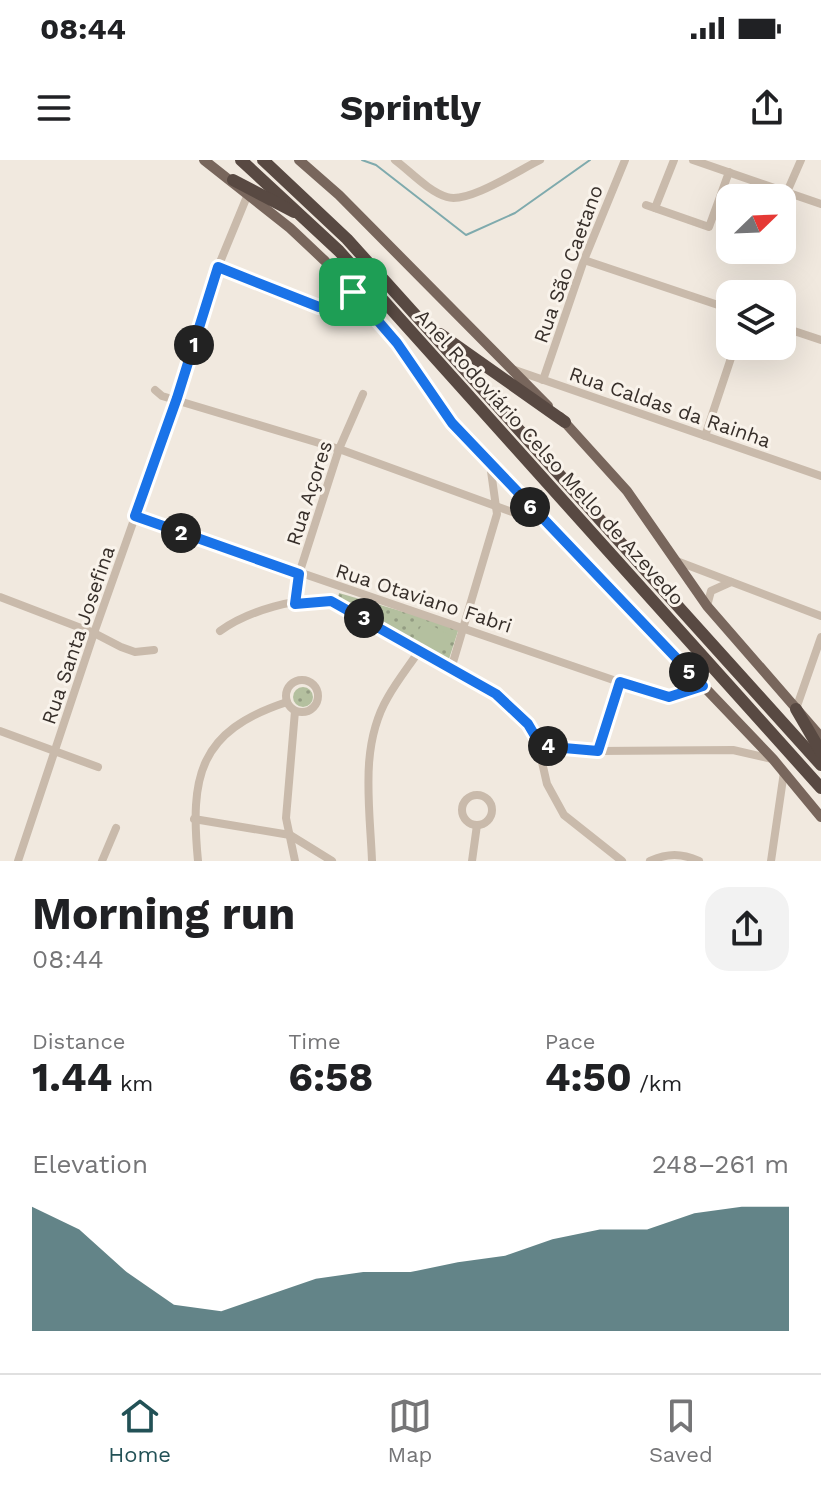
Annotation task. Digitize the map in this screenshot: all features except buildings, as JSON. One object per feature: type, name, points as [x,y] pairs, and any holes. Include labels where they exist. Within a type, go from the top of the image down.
[{"type":"highway","name":"Anel Rodoviário Celso Mello de Azevedo","points":[[241,160],[309,220],[821,788]]},
{"type":"highway","name":"Anel Rodoviário Celso Mello de Azevedo","points":[[263,160],[338,229],[821,765]]},
{"type":"highway","points":[[233,180],[309,220]]},
{"type":"highway","points":[[421,321],[565,422]]},
{"type":"highway","points":[[796,709],[821,752]]},
{"type":"main road","name":"Anel Rodoviário Celso Mello de Azevedo","points":[[204,160],[290,228],[353,292],[397,343],[452,423],[773,759],[821,817]]},
{"type":"main road","name":"Anel Rodoviário Celso Mello de Azevedo","points":[[299,160],[339,195],[565,422],[627,491],[707,606],[821,737]]},
{"type":"street","points":[[395,160],[434,190],[452,198],[472,194],[540,160]]},
{"type":"street","name":"Rua São Caetano","points":[[543,380],[584,260],[625,160]]},
{"type":"street","points":[[674,160],[650,207],[709,227],[729,172]]},
{"type":"street","points":[[693,160],[764,184]]},
{"type":"street","points":[[790,184],[801,160]]},
{"type":"street","name":"Rua Santa Josefina","points":[[18,861],[177,398],[218,267],[248,194]]},
{"type":"street","points":[[796,195],[821,204]]},
{"type":"street","points":[[584,260],[716,304]]},
{"type":"street","points":[[218,267],[319,307],[333,305],[353,292]]},
{"type":"street","points":[[796,332],[821,340]]},
{"type":"street","points":[[705,436],[730,360]]},
{"type":"street","name":"Rua Caldas da Rainha","points":[[509,368],[821,476]]},
{"type":"street","points":[[155,390],[162,396],[339,449],[546,524]]},
{"type":"street","name":"Rua Açores","points":[[295,604],[299,574],[339,449],[363,394]]},
{"type":"street","points":[[451,669],[497,505],[490,464]]},
{"type":"street","name":"Rua Otaviano Fabri","points":[[135,516],[669,697],[703,686]]},
{"type":"street","points":[[674,560],[821,616]]},
{"type":"street","points":[[707,606],[711,591],[731,582]]},
{"type":"street","points":[[0,597],[135,652],[154,650]]},
{"type":"street","points":[[220,631],[243,617],[295,604],[331,601],[451,669],[513,707],[541,746],[547,784],[564,815],[622,861]]},
{"type":"street","points":[[796,709],[821,637]]},
{"type":"street","points":[[372,861],[368,768],[371,744],[387,698],[419,651]]},
{"type":"street","points":[[295,711],[308,711],[317,702],[313,685],[296,681],[287,689],[287,702],[295,711],[286,818],[295,861]]},
{"type":"street","points":[[598,751],[620,682]]},
{"type":"street","points":[[198,861],[194,793],[203,766],[214,748],[240,723],[287,702]]},
{"type":"street","points":[[0,731],[98,767]]},
{"type":"street","points":[[541,746],[598,751],[733,750],[773,759]]},
{"type":"street","points":[[771,861],[784,772]]},
{"type":"street","points":[[194,819],[290,835],[332,861]]},
{"type":"street","points":[[472,861],[477,825]]},
{"type":"street","points":[[102,861],[116,828]]},
{"type":"street","points":[[650,861],[666,854],[683,854],[699,861]]},
{"type":"green space","points":[[339,593],[459,628],[448,662],[338,598]]},
{"type":"green space","points":[[424,621],[449,635],[439,653],[414,638]]},
{"type":"green space","points":[[299,687],[307,687],[313,697],[307,707],[299,707],[293,701],[293,693]]},
{"type":"waterway","points":[[362,160],[376,165],[466,235],[515,213],[590,160]]},
{"type":"route","points":[[218,267],[319,307],[333,305],[353,292],[397,343],[452,423],[703,686],[669,697],[620,682],[598,751],[541,746],[528,724],[496,694],[331,601],[314,600],[295,604],[299,574],[135,516],[177,398],[218,267]]}]
